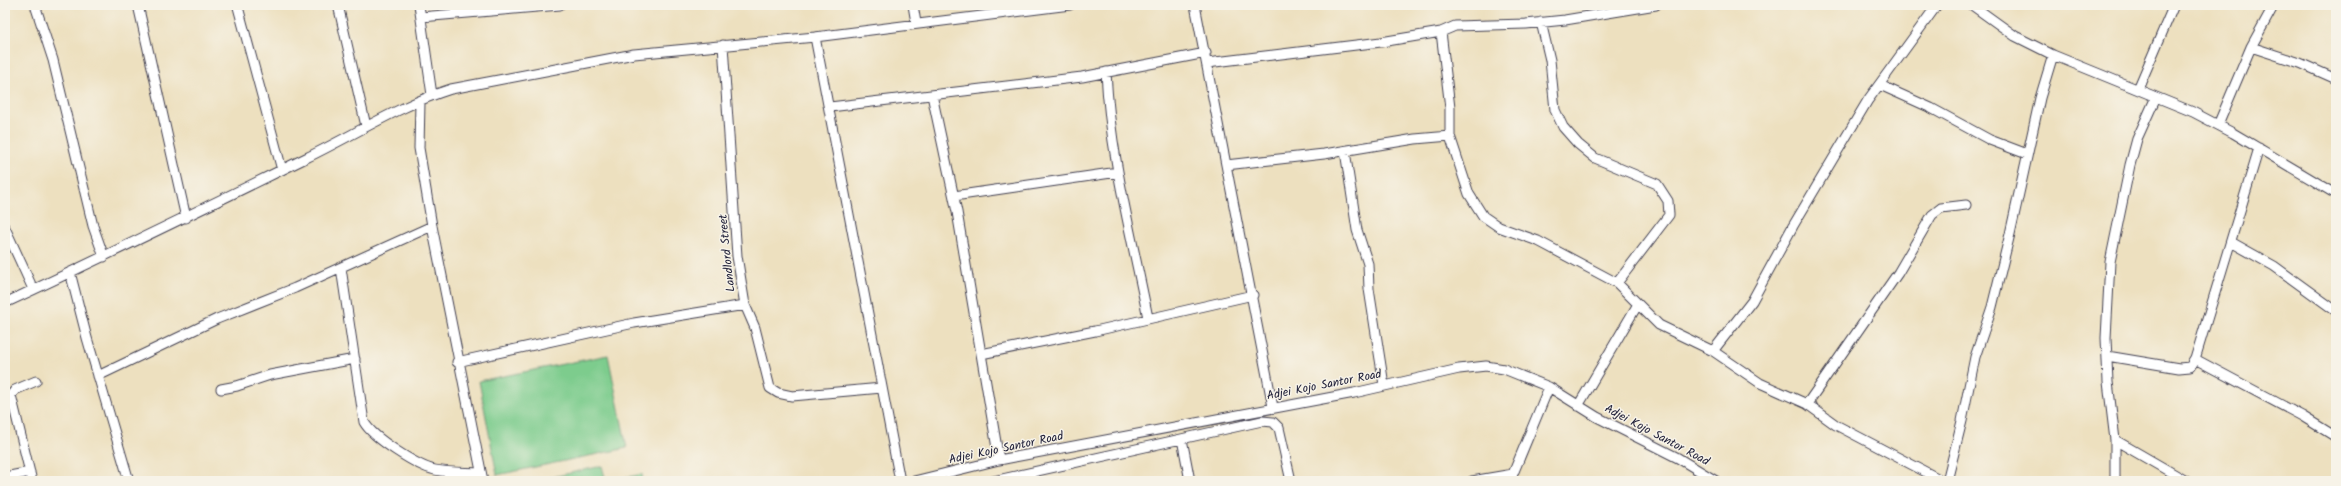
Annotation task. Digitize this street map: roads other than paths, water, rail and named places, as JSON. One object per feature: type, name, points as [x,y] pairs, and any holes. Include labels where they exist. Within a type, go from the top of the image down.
[{"type":"street","points":[[35,5],[54,60],[93,226],[104,257]]},
{"type":"street","points":[[138,5],[186,218]]},
{"type":"street","points":[[338,5],[366,126]]},
{"type":"street","points":[[419,5],[432,95]]},
{"type":"street","points":[[421,17],[560,5]]},
{"type":"street","points":[[913,5],[916,23]]},
{"type":"street","points":[[5,303],[186,218],[366,126],[420,102],[432,95],[451,89],[634,54],[815,37],[916,23],[1070,5]]},
{"type":"street","points":[[1195,5],[1253,295],[1273,407]]},
{"type":"street","points":[[1207,63],[1381,42],[1441,32],[1455,26],[1541,22],[1656,5]]},
{"type":"street","points":[[1713,351],[1752,301],[1833,158],[1880,86],[1937,5]]},
{"type":"street","points":[[1972,5],[2015,36],[2053,55],[2138,89],[2218,125],[2336,194]]},
{"type":"street","points":[[2138,89],[2174,5]]},
{"type":"street","points":[[2218,125],[2251,47],[2274,5]]},
{"type":"street","points":[[238,7],[282,170]]},
{"type":"street","points":[[1541,22],[1550,60],[1555,110],[1563,127],[1578,144],[1595,158],[1657,184],[1668,202],[1669,215],[1617,284]]},
{"type":"street","points":[[1441,32],[1450,108],[1450,136],[1469,194],[1483,216],[1499,228],[1538,241],[1617,284],[1659,325],[1685,336],[1713,351],[1760,383],[1806,404],[1836,425],[1943,481]]},
{"type":"street","points":[[815,37],[830,107],[900,481]]},
{"type":"street","name":"Landlord Street","points":[[723,45],[737,256],[745,305],[755,328],[770,388],[778,393],[792,396],[882,388]]},
{"type":"street","points":[[2251,47],[2300,63],[2336,79]]},
{"type":"street","points":[[830,107],[1082,77],[1206,54]]},
{"type":"street","points":[[1947,481],[1962,421],[1975,357],[1992,307],[2010,234],[2040,98],[2053,55]]},
{"type":"street","points":[[1106,72],[1108,106],[1118,172],[1148,318]]},
{"type":"street","points":[[1880,86],[1931,108],[1990,140],[2027,154]]},
{"type":"street","points":[[932,95],[954,196],[999,460]]},
{"type":"street","points":[[2115,481],[2115,440],[2107,356],[2110,262],[2137,139],[2156,97]]},
{"type":"street","points":[[341,268],[364,422],[368,429],[390,447],[433,470],[482,477],[458,362],[419,148],[420,102]]},
{"type":"street","points":[[1226,165],[1345,150],[1415,139],[1450,136]]},
{"type":"street","points":[[2107,356],[2180,368],[2190,367],[2195,359],[2259,148]]},
{"type":"street","points":[[1345,150],[1357,230],[1368,264],[1369,289],[1384,385]]},
{"type":"street","points":[[954,196],[1118,172]]},
{"type":"street","points":[[1806,404],[1898,273],[1932,215],[1941,208],[1966,205]]},
{"type":"street","points":[[98,376],[218,319],[341,268],[432,226]]},
{"type":"street","points":[[5,228],[34,290]]},
{"type":"street","points":[[2230,242],[2274,266],[2336,311]]},
{"type":"street","points":[[70,272],[98,376],[129,481]]},
{"type":"street","points":[[981,354],[1253,295]]},
{"type":"street","points":[[1578,406],[1638,304]]},
{"type":"street","points":[[458,362],[634,322],[745,305]]},
{"type":"street","points":[[221,389],[270,376],[355,359]]},
{"type":"street","points":[[2195,359],[2302,416],[2336,437]]},
{"type":"street","name":"Adjei Kojo Santor Road","points":[[914,481],[999,460],[1273,407],[1354,393],[1459,369],[1486,366],[1504,369],[1549,387],[1578,406],[1678,458],[1716,481]]},
{"type":"street","points":[[5,477],[31,476],[11,396],[14,390],[36,381]]},
{"type":"street","points":[[1472,481],[1511,477],[1549,387]]},
{"type":"street","points":[[993,481],[1262,420],[1273,422],[1279,428],[1291,481]]},
{"type":"street","points":[[1182,439],[1190,481]]},
{"type":"street","points":[[2115,440],[2186,481]]}]
